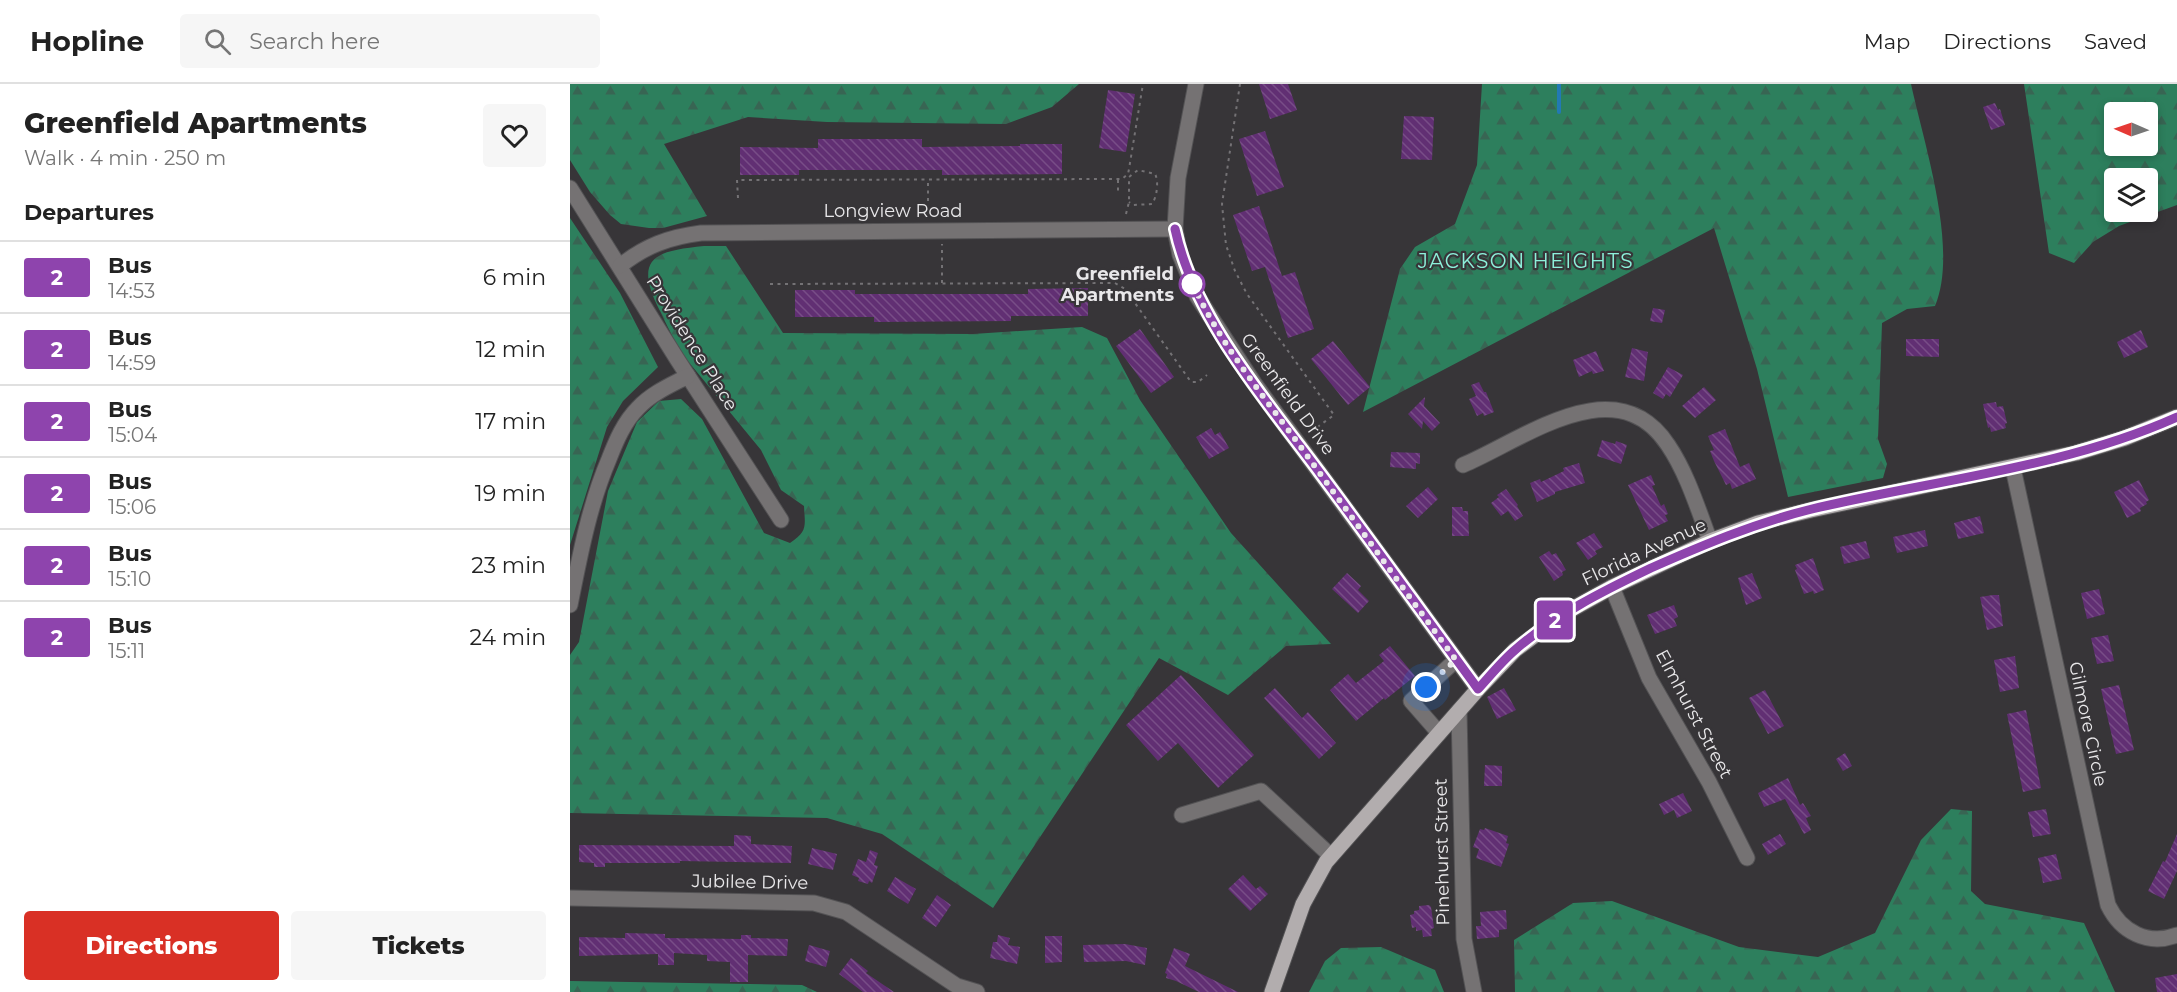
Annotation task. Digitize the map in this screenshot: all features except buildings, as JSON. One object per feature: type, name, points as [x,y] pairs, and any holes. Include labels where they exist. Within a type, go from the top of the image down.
[{"type":"main road","name":"Florida Avenue","points":[[1272,992],[1303,904],[1326,862],[1515,650],[1563,614],[1612,586],[1710,541],[1758,524],[1811,510],[2076,453],[2125,438],[2177,417]]},
{"type":"street","name":"Greenfield Drive","points":[[1196,84],[1178,177],[1175,229],[1180,255],[1197,296],[1254,383],[1478,689]]},
{"type":"street","name":"Providence Place","points":[[570,188],[781,520]]},
{"type":"street","name":"Longview Road","points":[[620,266],[646,247],[665,239],[701,233],[1175,229]]},
{"type":"street","points":[[570,605],[587,520],[601,477],[618,437],[638,408],[651,396],[688,376]]},
{"type":"street","points":[[1462,465],[1568,416],[1599,408],[1619,411],[1652,427],[1669,446],[1710,541]]},
{"type":"street","name":"Gilmore Circle","points":[[2013,468],[2108,905],[2118,922],[2133,933],[2152,939],[2177,935]]},
{"type":"street","name":"Elmhurst Street","points":[[1612,586],[1649,678],[1709,782],[1747,858]]},
{"type":"street","points":[[1439,733],[1411,701],[1456,660]]},
{"type":"street","name":"Pinehurst Street","points":[[1459,711],[1464,939],[1474,992]]},
{"type":"street","points":[[1182,816],[1261,791],[1331,856]]},
{"type":"street","name":"Jubilee Drive","points":[[570,898],[814,903],[846,912],[957,986],[977,992]]},
{"type":"path","points":[[1126,214],[1129,202],[1128,176],[1143,84]]},
{"type":"path","points":[[1240,84],[1222,204],[1226,245],[1235,271],[1247,294],[1334,415],[1309,433]]},
{"type":"path","points":[[738,198],[737,180],[1118,180],[1135,171],[1142,170],[1155,174],[1157,181],[1152,204],[1133,206],[1129,202]]},
{"type":"path","points":[[928,180],[928,219]]},
{"type":"path","points":[[1118,180],[1118,192]]},
{"type":"path","points":[[942,244],[942,283]]},
{"type":"path","points":[[770,284],[1114,283],[1125,289],[1191,382],[1198,382],[1207,375]]},
{"type":"green space","points":[[570,84],[1079,84],[1052,107],[1006,124],[827,122],[748,117],[664,144],[707,216],[663,228],[649,228],[621,224],[610,215],[590,192],[570,160]]},
{"type":"green space","points":[[1482,84],[1911,84],[1937,196],[1943,256],[1941,283],[1935,306],[1907,309],[1882,323],[1878,439],[1887,464],[1883,478],[1788,497],[1757,369],[1714,228],[1363,412],[1400,269],[1415,247],[1455,224],[1477,165]]},
{"type":"green space","points":[[2024,84],[2177,84],[2177,205],[2158,212],[2158,168],[2104,168],[2104,222],[2130,222],[2093,242],[2074,263],[2049,253]]},
{"type":"green space","points":[[570,218],[620,293],[658,367],[623,401],[607,427],[570,545]]},
{"type":"green space","points":[[704,246],[726,246],[783,333],[973,334],[1082,327],[1107,338],[1140,400],[1231,533],[1331,644],[1286,646],[1228,695],[1159,658],[993,908],[882,834],[827,818],[570,813],[570,655],[579,642],[608,491],[637,422],[659,401],[681,399],[702,419],[764,533],[790,543],[800,535],[804,528],[804,506],[781,490],[761,450],[687,360],[669,330],[652,293],[648,279],[649,268],[653,260],[672,251]]},
{"type":"green space","points":[[1951,809],[1972,811],[1971,891],[1985,904],[2084,923],[2115,992],[1515,992],[1514,940],[1573,903],[1612,901],[1739,947],[1818,957],[1875,933],[1921,840]]},
{"type":"green space","points":[[1381,947],[1435,970],[1444,992],[1309,992],[1325,961],[1341,948]]},
{"type":"green space","points":[[570,981],[802,985],[817,992],[570,992]]},
{"type":"waterway","points":[[1559,84],[1559,112]]},
{"type":"bus line","name":"2","points":[[1175,229],[1180,255],[1197,296],[1212,320],[1254,383],[1478,689],[1515,650],[1563,614],[1612,586],[1710,541],[1758,524],[1811,510],[2076,453],[2125,438],[2177,417]]},
{"type":"place","name":"Greenfield Apartments","points":[[1192,284]]},
{"type":"district","name":"JACKSON HEIGHTS","points":[[1526,261]]},
{"type":"route","points":[[1192,284],[1189,275],[1197,296],[1254,383],[1456,660],[1426,687]]}]
